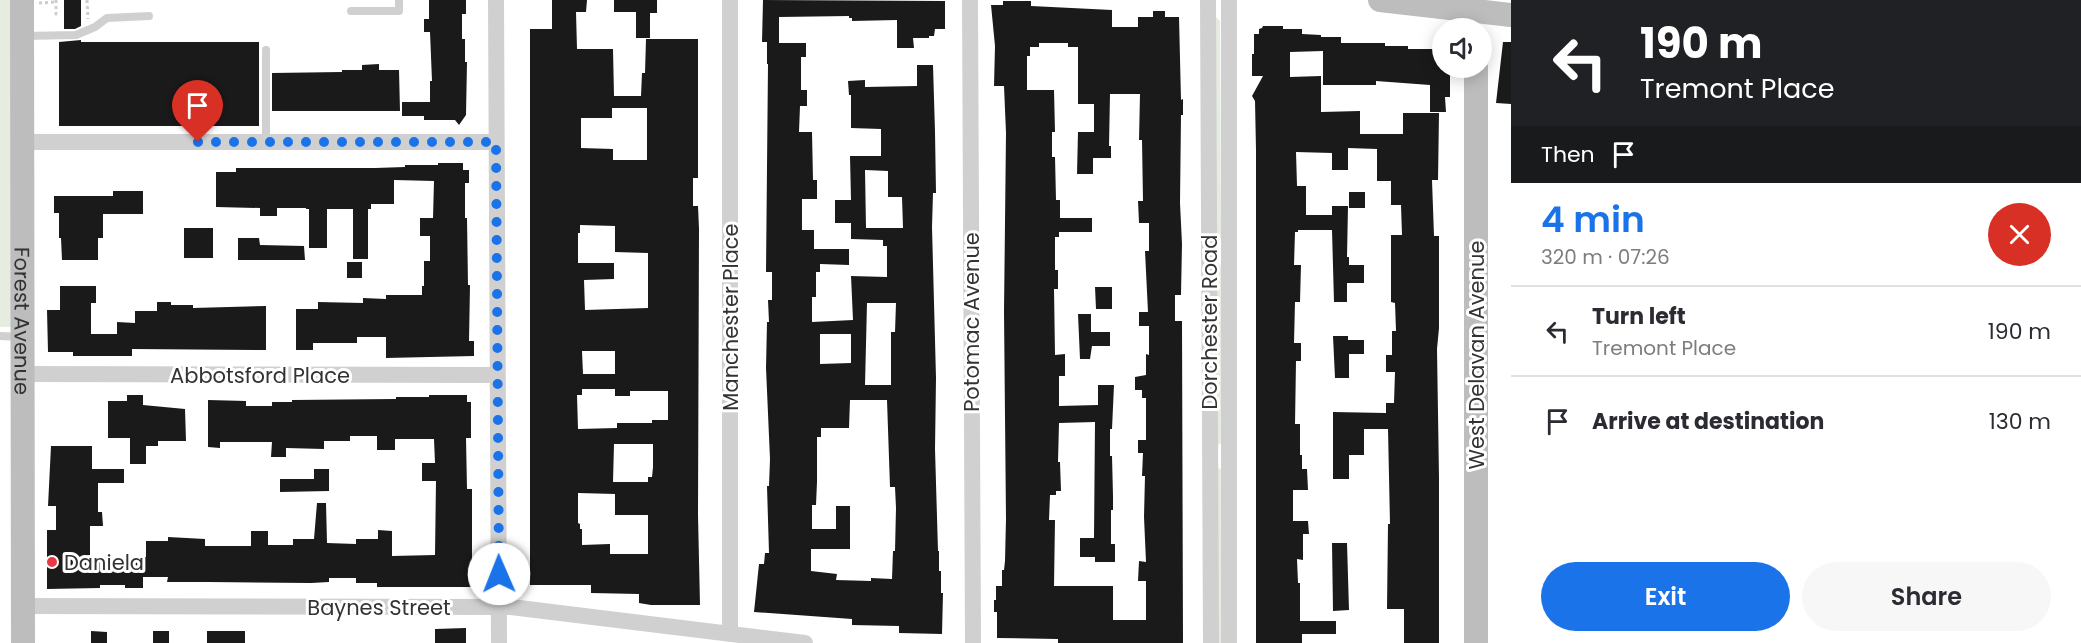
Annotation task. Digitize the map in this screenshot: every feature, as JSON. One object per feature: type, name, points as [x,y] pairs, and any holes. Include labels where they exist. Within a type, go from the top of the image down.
[{"type":"street","points":[[496,0],[499,643]]},
{"type":"street","name":"Manchester Place","points":[[730,0],[730,634]]},
{"type":"street","name":"Potomac Avenue","points":[[970,0],[973,643]]},
{"type":"street","name":"Dorchester Road","points":[[1208,0],[1211,643]]},
{"type":"street","name":"Dorchester Road","points":[[1229,0],[1229,643]]},
{"type":"street","points":[[1380,0],[1476,13],[1511,15]]},
{"type":"street","name":"Forest Avenue","points":[[23,643],[23,374],[11,337],[24,142],[22,36],[31,1]]},
{"type":"street","name":"West Delavan Avenue","points":[[1476,78],[1476,643]]},
{"type":"street","points":[[24,142],[496,142]]},
{"type":"street","points":[[1209,254],[1229,254]]},
{"type":"street","name":"Abbotsford Place","points":[[23,374],[496,375]]},
{"type":"street","points":[[1210,456],[1229,456]]},
{"type":"street","name":"Baynes Street","points":[[23,606],[511,607],[805,643]]},
{"type":"lane","points":[[351,11],[399,11],[399,0]]},
{"type":"lane","points":[[22,36],[76,35],[95,27],[107,18],[149,16]]},
{"type":"lane","points":[[266,50],[266,142]]},
{"type":"path","points":[[31,1],[56,1],[56,14],[60,14]]},
{"type":"path","points":[[82,2],[87,1],[88,23]]},
{"type":"shaded area","points":[[0,0],[11,0],[11,327],[0,327]]},
{"type":"shaded area","points":[[1215,19],[1220,21],[1221,238],[1217,241],[1215,240]]},
{"type":"shaded area","points":[[1218,263],[1221,266],[1221,443],[1218,445],[1215,264]]},
{"type":"shaded area","points":[[1218,467],[1221,470],[1221,643],[1215,643]]},
{"type":"building","points":[[64,0],[81,0],[81,26],[75,29],[64,29]]},
{"type":"building","points":[[429,0],[466,0],[466,14],[462,14],[462,39],[465,39],[465,62],[467,62],[466,115],[459,125],[455,120],[424,120],[424,116],[402,116],[402,102],[430,102],[430,81],[432,81],[430,32],[424,32],[424,19],[429,19]]},
{"type":"building","points":[[552,0],[587,0],[586,12],[576,12],[577,49],[613,49],[614,96],[641,96],[642,73],[645,73],[646,39],[698,39],[698,178],[693,178],[693,206],[698,206],[699,229],[700,605],[639,603],[639,594],[591,593],[591,585],[530,585],[530,29],[552,29]],"holes":[[[612,108],[647,108],[647,160],[613,160],[613,149],[581,148],[581,118],[612,118]],[[580,225],[615,226],[615,252],[648,253],[648,308],[585,310],[584,280],[614,279],[614,263],[578,263],[578,233],[580,233]],[[582,351],[615,351],[615,374],[583,374]],[[582,389],[615,389],[615,396],[630,396],[630,391],[668,391],[668,420],[652,420],[652,423],[617,423],[617,428],[578,429],[577,395],[582,395]],[[614,444],[653,444],[652,477],[648,477],[648,482],[613,482]],[[578,493],[615,494],[615,515],[648,515],[648,554],[610,554],[610,544],[582,545],[578,523]]]},
{"type":"building","points":[[614,0],[657,0],[657,13],[650,13],[650,38],[636,38],[636,12],[614,12]]},
{"type":"building","points":[[763,0],[945,1],[945,29],[935,29],[934,36],[929,36],[929,38],[913,38],[914,48],[897,48],[897,20],[852,21],[849,16],[779,17],[779,43],[806,43],[806,57],[801,57],[801,90],[807,90],[807,106],[800,106],[799,132],[812,132],[813,180],[817,180],[817,199],[802,199],[802,230],[814,230],[814,249],[849,249],[849,265],[820,264],[820,272],[816,272],[816,297],[812,297],[812,322],[853,320],[851,276],[887,277],[887,246],[883,246],[883,240],[851,239],[851,223],[835,223],[835,200],[851,200],[850,156],[881,156],[881,129],[851,128],[851,95],[849,95],[848,81],[865,80],[865,87],[917,86],[917,65],[933,65],[936,193],[933,193],[932,227],[936,378],[935,449],[939,571],[941,571],[941,593],[943,593],[942,634],[899,633],[899,626],[852,625],[852,619],[754,612],[759,564],[764,564],[765,553],[769,553],[767,486],[769,486],[770,459],[766,368],[768,300],[772,300],[772,272],[766,272],[768,64],[767,42],[762,42]],"holes":[[[865,170],[888,171],[888,197],[902,197],[903,228],[866,228]],[[867,303],[896,303],[895,332],[891,332],[891,385],[865,385]],[[820,334],[851,334],[851,363],[820,364]],[[850,400],[887,400],[890,487],[895,487],[896,508],[892,579],[836,580],[837,574],[811,571],[811,549],[850,549],[850,506],[836,506],[836,529],[812,529],[812,505],[816,505],[817,437],[821,437],[821,428],[849,428]]]},
{"type":"building","points":[[1003,1],[1031,1],[1031,6],[1112,10],[1112,27],[1138,27],[1138,17],[1153,17],[1153,11],[1165,11],[1165,17],[1179,17],[1181,100],[1183,99],[1180,203],[1182,244],[1181,295],[1175,295],[1175,321],[1182,321],[1183,643],[1058,643],[1058,639],[997,638],[997,612],[994,612],[994,600],[996,600],[996,586],[1002,586],[1006,519],[1004,312],[1006,133],[1004,86],[994,86],[995,46],[991,5],[1003,5]],"holes":[[[1039,43],[1068,43],[1068,47],[1078,47],[1078,104],[1094,104],[1094,132],[1078,132],[1077,174],[1093,174],[1093,158],[1111,158],[1111,146],[1109,146],[1110,94],[1140,94],[1139,140],[1142,140],[1143,201],[1138,201],[1139,223],[1149,223],[1149,251],[1145,251],[1148,312],[1139,312],[1139,326],[1149,326],[1149,355],[1146,354],[1146,375],[1135,377],[1135,390],[1142,390],[1142,398],[1146,398],[1146,440],[1138,440],[1138,453],[1143,453],[1142,476],[1145,476],[1146,562],[1139,561],[1138,581],[1146,581],[1146,620],[1113,620],[1113,586],[1054,586],[1055,520],[1049,520],[1050,495],[1056,495],[1056,491],[1061,491],[1060,462],[1058,462],[1059,423],[1095,422],[1094,538],[1080,538],[1080,557],[1095,557],[1095,562],[1115,562],[1115,544],[1111,544],[1113,496],[1112,456],[1110,456],[1114,385],[1098,385],[1098,405],[1059,406],[1059,376],[1065,376],[1065,354],[1055,355],[1054,289],[1058,289],[1058,270],[1055,270],[1055,237],[1059,237],[1059,232],[1092,232],[1092,218],[1060,218],[1060,200],[1056,200],[1055,157],[1052,157],[1052,132],[1055,132],[1054,90],[1027,90],[1027,56],[1030,56],[1030,47],[1039,47]]]},
{"type":"building","points":[[1263,26],[1283,26],[1283,29],[1302,29],[1302,34],[1341,37],[1341,43],[1385,43],[1385,46],[1408,46],[1408,49],[1432,49],[1432,78],[1450,78],[1450,97],[1445,97],[1446,112],[1430,112],[1430,85],[1376,81],[1376,85],[1323,85],[1323,51],[1290,52],[1290,77],[1321,76],[1321,112],[1360,111],[1360,134],[1403,134],[1403,113],[1439,113],[1438,180],[1432,180],[1434,236],[1439,236],[1437,349],[1439,643],[1404,643],[1404,609],[1387,609],[1388,524],[1390,524],[1388,429],[1364,429],[1364,455],[1349,455],[1349,479],[1333,479],[1333,412],[1386,413],[1386,403],[1394,403],[1395,372],[1386,372],[1386,355],[1392,355],[1392,331],[1396,331],[1395,303],[1391,302],[1391,235],[1402,235],[1401,205],[1391,205],[1391,181],[1377,181],[1377,149],[1348,148],[1348,170],[1332,170],[1332,153],[1296,152],[1297,186],[1306,186],[1306,215],[1332,215],[1332,206],[1348,206],[1347,257],[1349,257],[1349,265],[1364,265],[1364,283],[1347,283],[1347,302],[1334,302],[1332,230],[1298,230],[1295,232],[1294,265],[1301,265],[1300,302],[1295,302],[1294,343],[1301,343],[1301,361],[1296,361],[1295,424],[1300,424],[1300,455],[1302,455],[1302,469],[1307,469],[1308,490],[1293,490],[1293,521],[1308,521],[1309,534],[1303,534],[1303,560],[1297,559],[1298,583],[1300,583],[1300,621],[1336,621],[1336,634],[1302,634],[1302,643],[1256,643],[1256,150],[1255,101],[1252,96],[1263,76],[1252,76],[1252,54],[1254,54],[1254,34],[1259,34],[1259,29]]},
{"type":"building","points":[[81,40],[81,42],[259,42],[259,126],[59,126],[59,42]]},
{"type":"building","points":[[1503,42],[1511,42],[1511,104],[1496,103]]},
{"type":"building","points":[[379,64],[379,70],[399,70],[400,111],[272,111],[272,73],[342,72],[342,70],[362,70],[362,65]]},
{"type":"building","points":[[438,163],[463,163],[463,170],[469,170],[469,183],[465,183],[465,218],[467,218],[468,285],[470,285],[469,341],[474,341],[474,356],[386,358],[386,337],[357,337],[357,343],[313,343],[313,350],[296,350],[296,309],[318,309],[318,302],[363,303],[363,298],[386,299],[386,295],[422,295],[424,261],[430,261],[430,236],[420,236],[420,218],[433,218],[434,181],[394,180],[394,204],[371,204],[371,209],[368,209],[368,259],[353,259],[353,209],[327,209],[327,248],[309,248],[309,209],[277,208],[277,216],[260,216],[260,208],[216,207],[216,172],[236,172],[236,168],[375,168],[438,165]]},
{"type":"building","points":[[113,191],[143,191],[143,214],[103,214],[103,238],[98,238],[98,260],[62,260],[59,213],[54,213],[54,196],[113,196]]},
{"type":"building","points":[[1349,192],[1365,192],[1365,208],[1349,208]]},
{"type":"building","points":[[184,228],[213,228],[213,258],[184,258]]},
{"type":"building","points":[[238,238],[259,238],[260,245],[304,246],[305,260],[238,260]]},
{"type":"building","points":[[347,262],[362,262],[362,278],[347,278]]},
{"type":"building","points":[[60,286],[96,286],[96,303],[91,303],[91,334],[117,334],[117,322],[135,323],[135,311],[157,311],[157,302],[171,302],[171,305],[193,305],[193,308],[266,306],[266,350],[132,349],[132,356],[73,356],[73,352],[48,352],[47,310],[60,310]]},
{"type":"building","points":[[1095,287],[1112,287],[1112,309],[1096,309]]},
{"type":"building","points":[[1078,314],[1091,314],[1091,332],[1110,332],[1110,346],[1092,346],[1090,359],[1080,359]]},
{"type":"building","points":[[1333,336],[1348,336],[1348,340],[1364,340],[1364,354],[1349,354],[1349,378],[1335,378]]},
{"type":"building","points":[[127,395],[143,395],[143,405],[185,409],[186,441],[158,441],[158,446],[146,446],[146,464],[130,464],[130,438],[108,438],[108,401],[127,401]]},
{"type":"building","points":[[429,395],[467,395],[467,402],[471,402],[471,438],[466,438],[467,489],[472,489],[472,587],[377,587],[377,583],[356,583],[356,578],[329,578],[329,582],[311,583],[167,582],[168,577],[143,577],[143,588],[100,585],[100,588],[47,589],[47,530],[56,530],[56,506],[48,506],[51,446],[92,446],[92,469],[124,469],[124,483],[98,483],[98,512],[102,512],[103,526],[90,526],[90,557],[146,557],[146,541],[168,541],[168,537],[205,539],[205,546],[251,546],[251,531],[268,531],[268,545],[293,545],[293,539],[314,539],[317,503],[326,503],[327,543],[356,544],[356,539],[378,539],[378,530],[392,531],[392,556],[435,555],[436,481],[422,481],[422,463],[435,463],[434,439],[395,439],[395,450],[377,450],[377,436],[350,436],[350,441],[324,441],[324,449],[286,448],[286,457],[271,457],[272,442],[220,442],[220,448],[208,447],[208,400],[246,401],[246,406],[272,406],[272,402],[292,402],[292,400],[396,399],[396,397],[429,397]]},
{"type":"building","points":[[314,469],[329,469],[329,491],[280,492],[280,479],[314,479]]},
{"type":"building","points":[[1332,543],[1347,543],[1349,610],[1333,611]]},
{"type":"building","points":[[466,628],[466,643],[435,643],[435,629]]},
{"type":"building","points":[[91,631],[107,632],[107,643],[91,643]]},
{"type":"building","points":[[153,631],[169,631],[169,643],[153,643]]},
{"type":"building","points":[[207,631],[245,631],[245,643],[207,643]]},
{"type":"place","name":"Daniela","points":[[52,562]]},
{"type":"route","points":[[198,142],[496,142],[499,574]]}]
